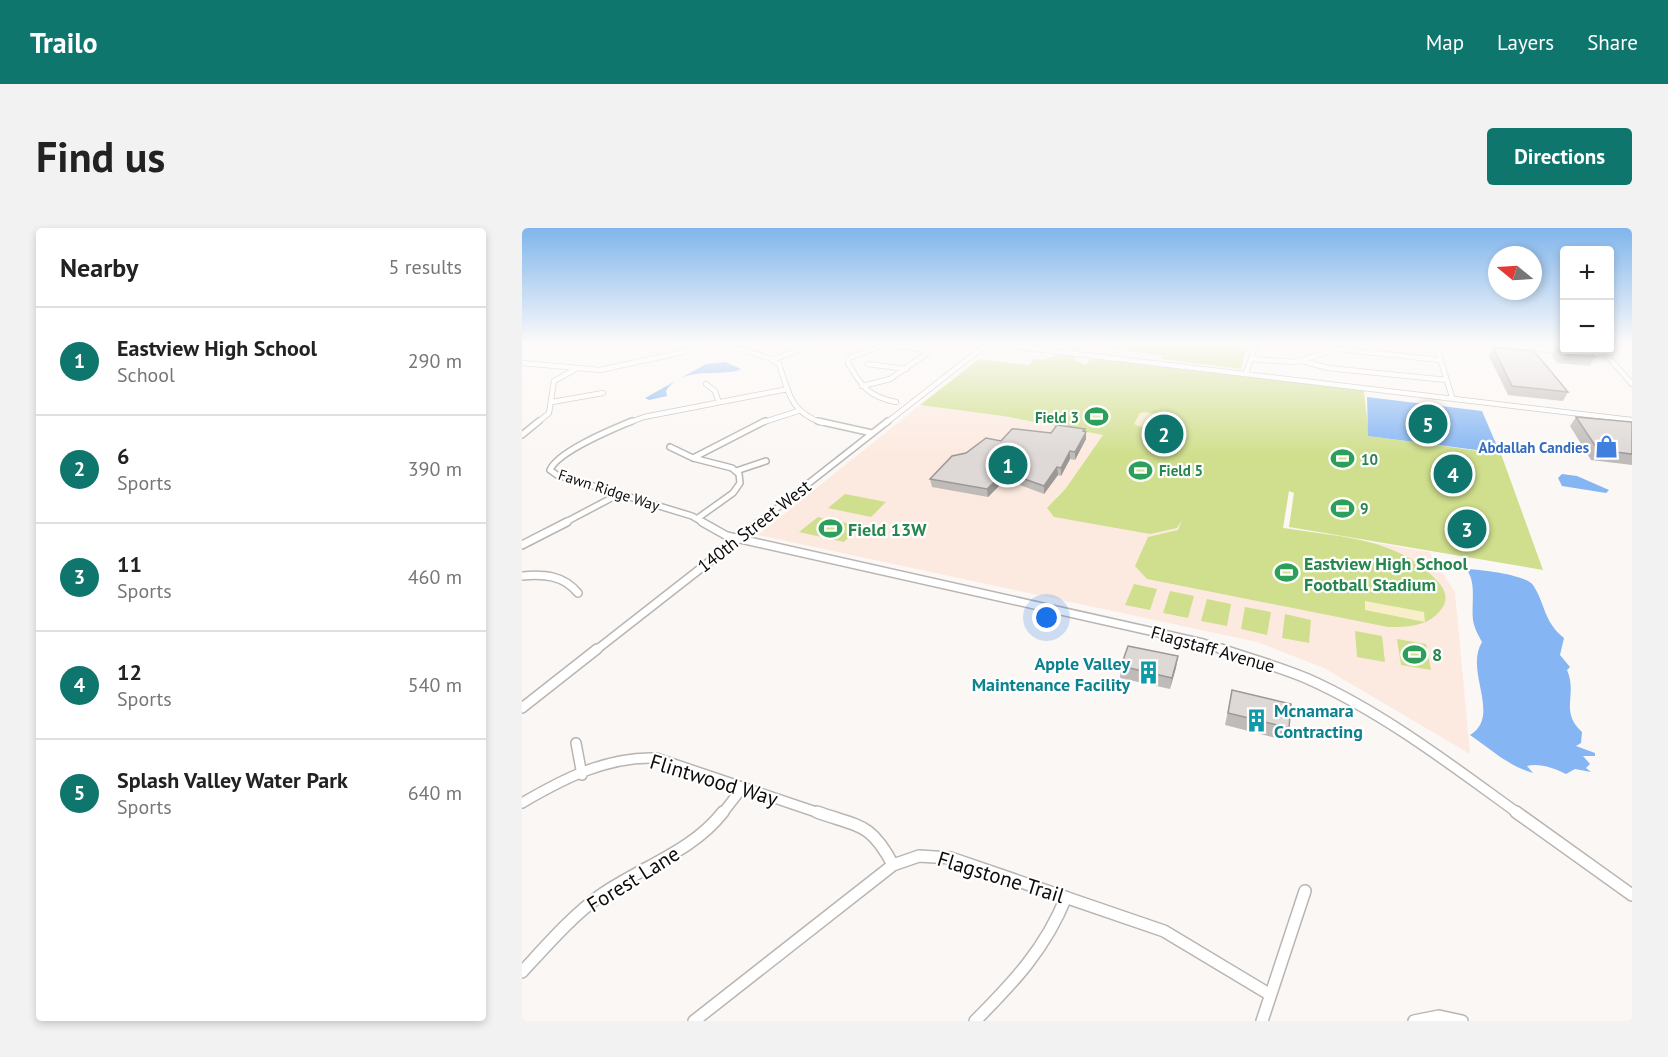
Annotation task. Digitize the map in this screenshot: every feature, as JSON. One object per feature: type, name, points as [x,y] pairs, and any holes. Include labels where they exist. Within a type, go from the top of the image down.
[{"type":"street","points":[[522,435],[549,413],[554,381]]},
{"type":"street","points":[[785,381],[798,411],[823,424],[872,433]]},
{"type":"street","points":[[859,381],[862,391],[868,395],[896,402]]},
{"type":"street","points":[[862,386],[882,381]]},
{"type":"street","name":"140th Street West","points":[[522,708],[939,381]]},
{"type":"street","points":[[1315,381],[1632,419]]},
{"type":"street","points":[[1447,381],[1452,397]]},
{"type":"street","points":[[706,384],[715,391],[718,400]]},
{"type":"street","name":"Fawn Ridge Way","points":[[737,538],[723,535],[698,518],[557,475],[552,472],[551,468],[561,457],[628,422],[718,400],[788,389]]},
{"type":"street","points":[[552,402],[603,393]]},
{"type":"street","points":[[693,458],[763,422],[798,411]]},
{"type":"street","points":[[670,447],[693,458],[736,471],[766,461]]},
{"type":"street","points":[[698,518],[738,488],[741,479],[736,471]]},
{"type":"street","points":[[522,545],[619,494]]},
{"type":"street","name":"Flagstaff Avenue","points":[[737,538],[1203,643],[1306,678],[1358,704],[1418,741],[1632,895]]},
{"type":"street","points":[[522,576],[544,574],[558,577],[573,585],[578,593]]},
{"type":"street","points":[[576,743],[582,775]]},
{"type":"street","name":"Flintwood Way","points":[[522,804],[616,761],[649,757],[867,829],[879,840],[893,865]]},
{"type":"street","name":"Forest Lane","points":[[522,972],[565,926],[602,895],[693,841],[720,816],[744,787]]},
{"type":"street","name":"Flagstone Trail","points":[[694,1021],[893,865],[919,856],[942,855],[1164,931],[1269,994]]},
{"type":"street","points":[[1263,1021],[1269,994],[1278,975],[1305,891]]},
{"type":"street","points":[[975,1021],[1041,950],[1055,927],[1066,897]]},
{"type":"street","points":[[1414,1021],[1439,1016],[1462,1021]]},
{"type":"shaded area","points":[[920,405],[1003,416],[1103,435],[1066,488],[1056,497],[1186,511],[1429,552],[1455,592],[1470,754],[1324,668],[1257,642],[758,535]]},
{"type":"green space","points":[[951,381],[1284,381],[1364,391],[1369,436],[1501,454],[1543,570],[1289,527],[1294,493],[1289,491],[1283,528],[1347,537],[1388,548],[1407,557],[1424,568],[1440,584],[1446,598],[1442,609],[1434,617],[1422,623],[1388,627],[1147,579],[1135,566],[1148,537],[1178,530],[1182,520],[1177,528],[1150,534],[1054,517],[1047,508],[1066,488],[1103,435],[1003,416],[920,405]]},
{"type":"green space","points":[[845,494],[886,502],[871,517],[828,508]]},
{"type":"green space","name":"Field 13W","points":[[818,517],[861,526],[844,542],[799,532]]},
{"type":"green space","points":[[1134,584],[1157,589],[1150,610],[1125,605]]},
{"type":"green space","points":[[1170,591],[1194,596],[1188,618],[1163,613]]},
{"type":"green space","points":[[1207,599],[1231,604],[1227,626],[1201,621]]},
{"type":"green space","points":[[1245,607],[1271,612],[1267,635],[1241,629]]},
{"type":"green space","points":[[1285,614],[1311,620],[1309,643],[1282,638]]},
{"type":"green space","name":"8","points":[[1355,631],[1382,636],[1385,662],[1357,657]]},
{"type":"green space","name":"8","points":[[1397,639],[1426,644],[1431,670],[1401,665]]},
{"type":"sand","points":[[1140,413],[1169,416],[1172,422],[1153,429],[1134,424]]},
{"type":"sand","points":[[1365,601],[1424,612],[1425,622],[1365,610]]},
{"type":"water","points":[[676,381],[666,391],[667,396],[649,400],[645,398]]},
{"type":"water","points":[[1367,397],[1482,411],[1500,453],[1368,436]]},
{"type":"water","points":[[1562,474],[1577,476],[1609,490],[1606,493],[1562,486],[1558,478]]},
{"type":"water","points":[[1466,569],[1491,571],[1522,578],[1533,585],[1548,619],[1564,638],[1560,655],[1570,667],[1567,670],[1571,687],[1570,710],[1575,724],[1582,732],[1581,743],[1576,746],[1595,753],[1595,756],[1583,756],[1590,764],[1586,768],[1591,772],[1575,769],[1566,774],[1546,767],[1527,766],[1533,773],[1504,760],[1470,735],[1479,727],[1483,717],[1477,666],[1482,642],[1474,623],[1473,586]]},
{"type":"building","points":[[1510,381],[1559,381],[1568,392],[1512,386]]},
{"type":"building","points":[[1576,417],[1632,422],[1632,454],[1598,450]]},
{"type":"building","points":[[1057,425],[1085,429],[1083,431],[1086,432],[1075,452],[1070,451],[1061,468],[1057,467],[1044,486],[1019,477],[1019,473],[1005,472],[987,489],[930,479],[952,456],[966,453],[986,438],[1001,441],[1012,429],[1051,433]]},
{"type":"building","points":[[1128,646],[1178,656],[1172,678],[1121,666]]},
{"type":"building","points":[[1232,690],[1291,704],[1289,728],[1228,713]]},
{"type":"place","name":"Field 3","points":[[1097,417]]},
{"type":"place","name":"Splash Valley Water Park","points":[[1428,424]]},
{"type":"place","name":"6","points":[[1164,434]]},
{"type":"place","name":"Abdallah Candies","points":[[1607,447]]},
{"type":"place","name":"10","points":[[1343,459]]},
{"type":"place","name":"Eastview High School","points":[[1008,465]]},
{"type":"place","name":"Field 5","points":[[1141,470]]},
{"type":"place","name":"12","points":[[1453,474]]},
{"type":"place","name":"9","points":[[1342,508]]},
{"type":"place","name":"Field 13W","points":[[830,529]]},
{"type":"place","name":"11","points":[[1467,529]]},
{"type":"place","name":"Eastview High School Football Stadium","points":[[1286,573]]},
{"type":"place","name":"8","points":[[1414,654]]},
{"type":"place","name":"Apple Valley Maintenance Facility","points":[[1148,673]]},
{"type":"place","name":"Mcnamara Contracting","points":[[1256,720]]}]
